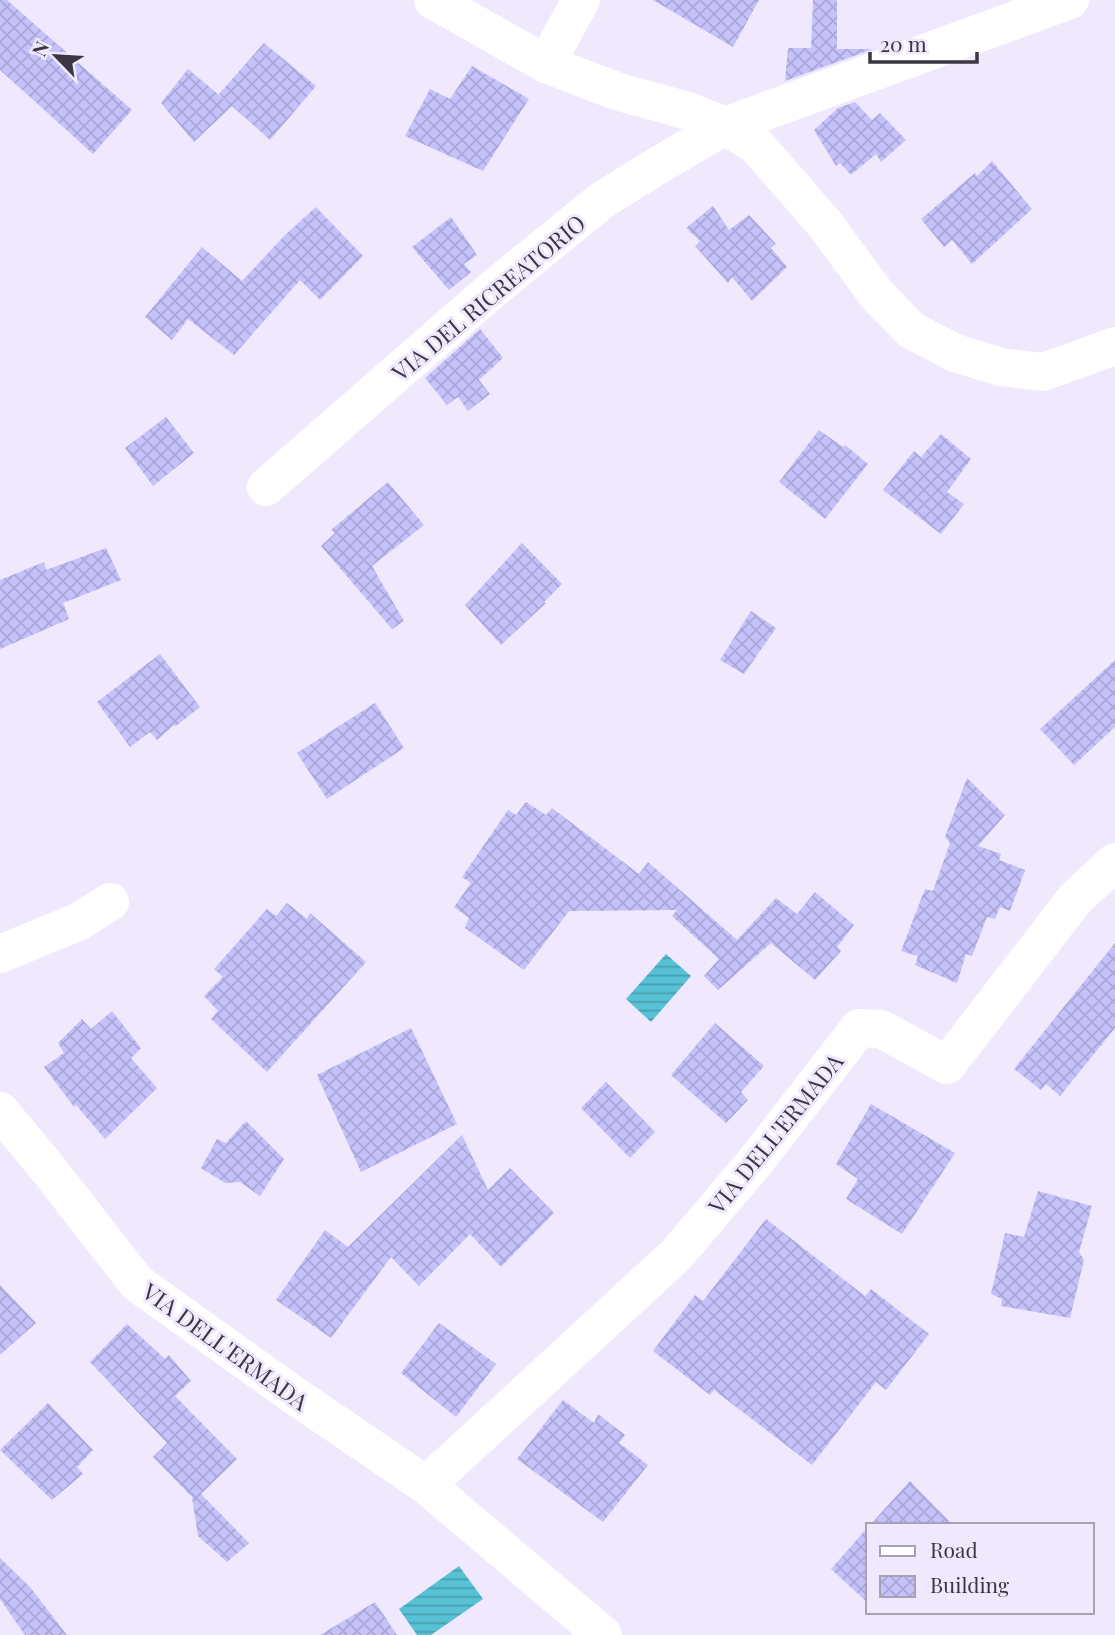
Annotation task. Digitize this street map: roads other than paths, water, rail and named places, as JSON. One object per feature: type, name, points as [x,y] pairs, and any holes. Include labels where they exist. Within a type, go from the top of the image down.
[{"type":"street","points":[[433,0],[546,64],[619,92],[685,110],[725,126],[756,145],[824,223],[877,295],[911,330],[954,354],[1001,367],[1043,372],[1115,346]]},
{"type":"street","points":[[546,64],[581,0]]},
{"type":"street","name":"VIA DEL RICREATORIO","points":[[266,487],[493,289],[601,201],[725,126],[1070,0]]},
{"type":"street","name":"VIA DELL'ERMADA","points":[[426,1485],[676,1255],[755,1162],[859,1028],[881,1029],[947,1065],[1075,899],[1115,862]]},
{"type":"street","points":[[0,954],[78,922],[110,902]]},
{"type":"street","name":"VIA DELL'ERMADA","points":[[0,1111],[137,1283],[295,1396],[426,1485],[603,1635]]},
{"type":"water","points":[[666,954],[691,976],[651,1022],[626,999]]},
{"type":"water","points":[[459,1566],[483,1599],[431,1635],[417,1635],[399,1609]]}]
